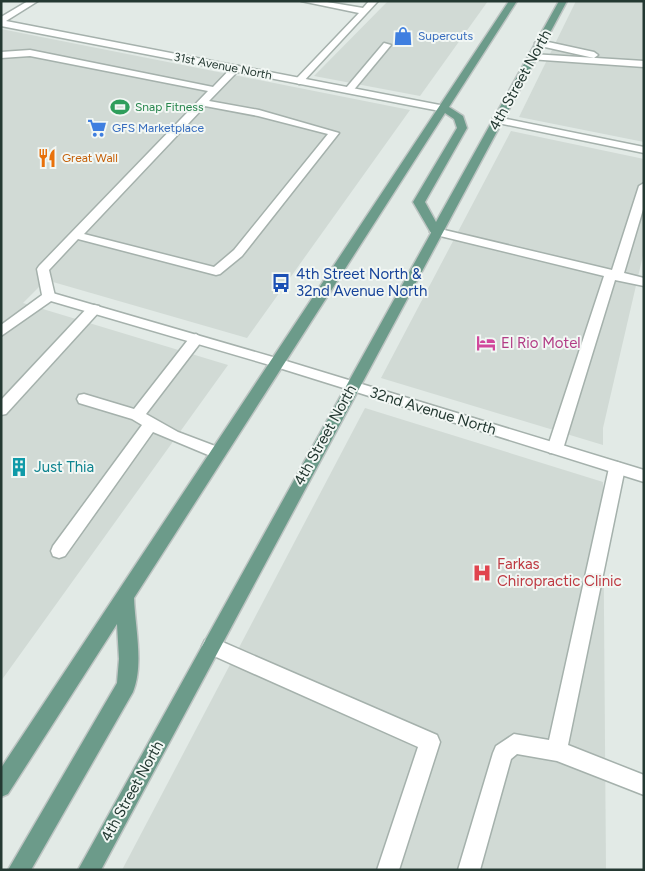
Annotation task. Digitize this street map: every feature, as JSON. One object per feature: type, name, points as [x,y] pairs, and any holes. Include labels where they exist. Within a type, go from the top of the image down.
[{"type":"main road","points":[[1,787],[445,109],[513,1]]},
{"type":"main road","name":"4th Street North","points":[[89,870],[563,1]]},
{"type":"main road","points":[[436,232],[419,202],[462,128],[459,118],[445,109]]},
{"type":"main road","points":[[19,870],[126,685],[128,659],[125,597]]},
{"type":"street","points":[[1,22],[34,1]]},
{"type":"street","points":[[305,1],[364,12]]},
{"type":"street","points":[[299,80],[374,1]]},
{"type":"street","name":"31st Avenue North","points":[[1,22],[445,109]]},
{"type":"street","points":[[540,44],[587,52],[610,60]]},
{"type":"street","points":[[349,90],[387,45]]},
{"type":"street","points":[[1,55],[30,54],[215,90]]},
{"type":"street","points":[[532,57],[563,61],[610,60],[644,64]]},
{"type":"street","points":[[1,332],[49,296],[43,268],[236,68]]},
{"type":"street","points":[[76,235],[216,271],[238,253],[334,133],[259,113],[202,103]]},
{"type":"street","points":[[498,120],[644,150]]},
{"type":"street","points":[[555,449],[644,186]]},
{"type":"street","points":[[436,232],[644,282]]},
{"type":"street","name":"32nd Avenue North","points":[[49,296],[278,363],[644,476]]},
{"type":"street","points":[[1,410],[94,309]]},
{"type":"street","points":[[138,415],[196,339]]},
{"type":"street","points":[[84,399],[138,415],[173,436],[218,453]]},
{"type":"street","points":[[59,550],[151,424]]},
{"type":"street","points":[[557,751],[617,468]]},
{"type":"street","points":[[211,646],[430,742],[388,870]]},
{"type":"street","points":[[469,870],[503,753],[514,744],[557,751],[644,785]]},
{"type":"shaded area","points":[[388,1],[488,1],[420,96],[314,76]]},
{"type":"shaded area","points":[[576,1],[644,1],[644,142],[519,117]]},
{"type":"shaded area","points":[[1,29],[410,110],[247,338],[46,280],[23,303],[228,365],[1,681]]},
{"type":"shaded area","points":[[511,131],[644,159],[644,251],[603,428],[603,445],[381,378]]},
{"type":"shaded area","points":[[365,408],[603,482],[606,870],[122,870]]},
{"type":"place","name":"Supercuts","points":[[403,36]]},
{"type":"place","name":"Snap Fitness","points":[[120,107]]},
{"type":"place","name":"GFS Marketplace","points":[[97,128]]},
{"type":"place","name":"Great Wall","points":[[47,158]]},
{"type":"place","name":"4th Street North & 32nd Avenue North","points":[[281,283]]},
{"type":"place","name":"El Rio Motel","points":[[486,343]]},
{"type":"place","name":"Just Thia","points":[[19,467]]},
{"type":"place","name":"Farkas Chiropractic Clinic","points":[[482,573]]}]
